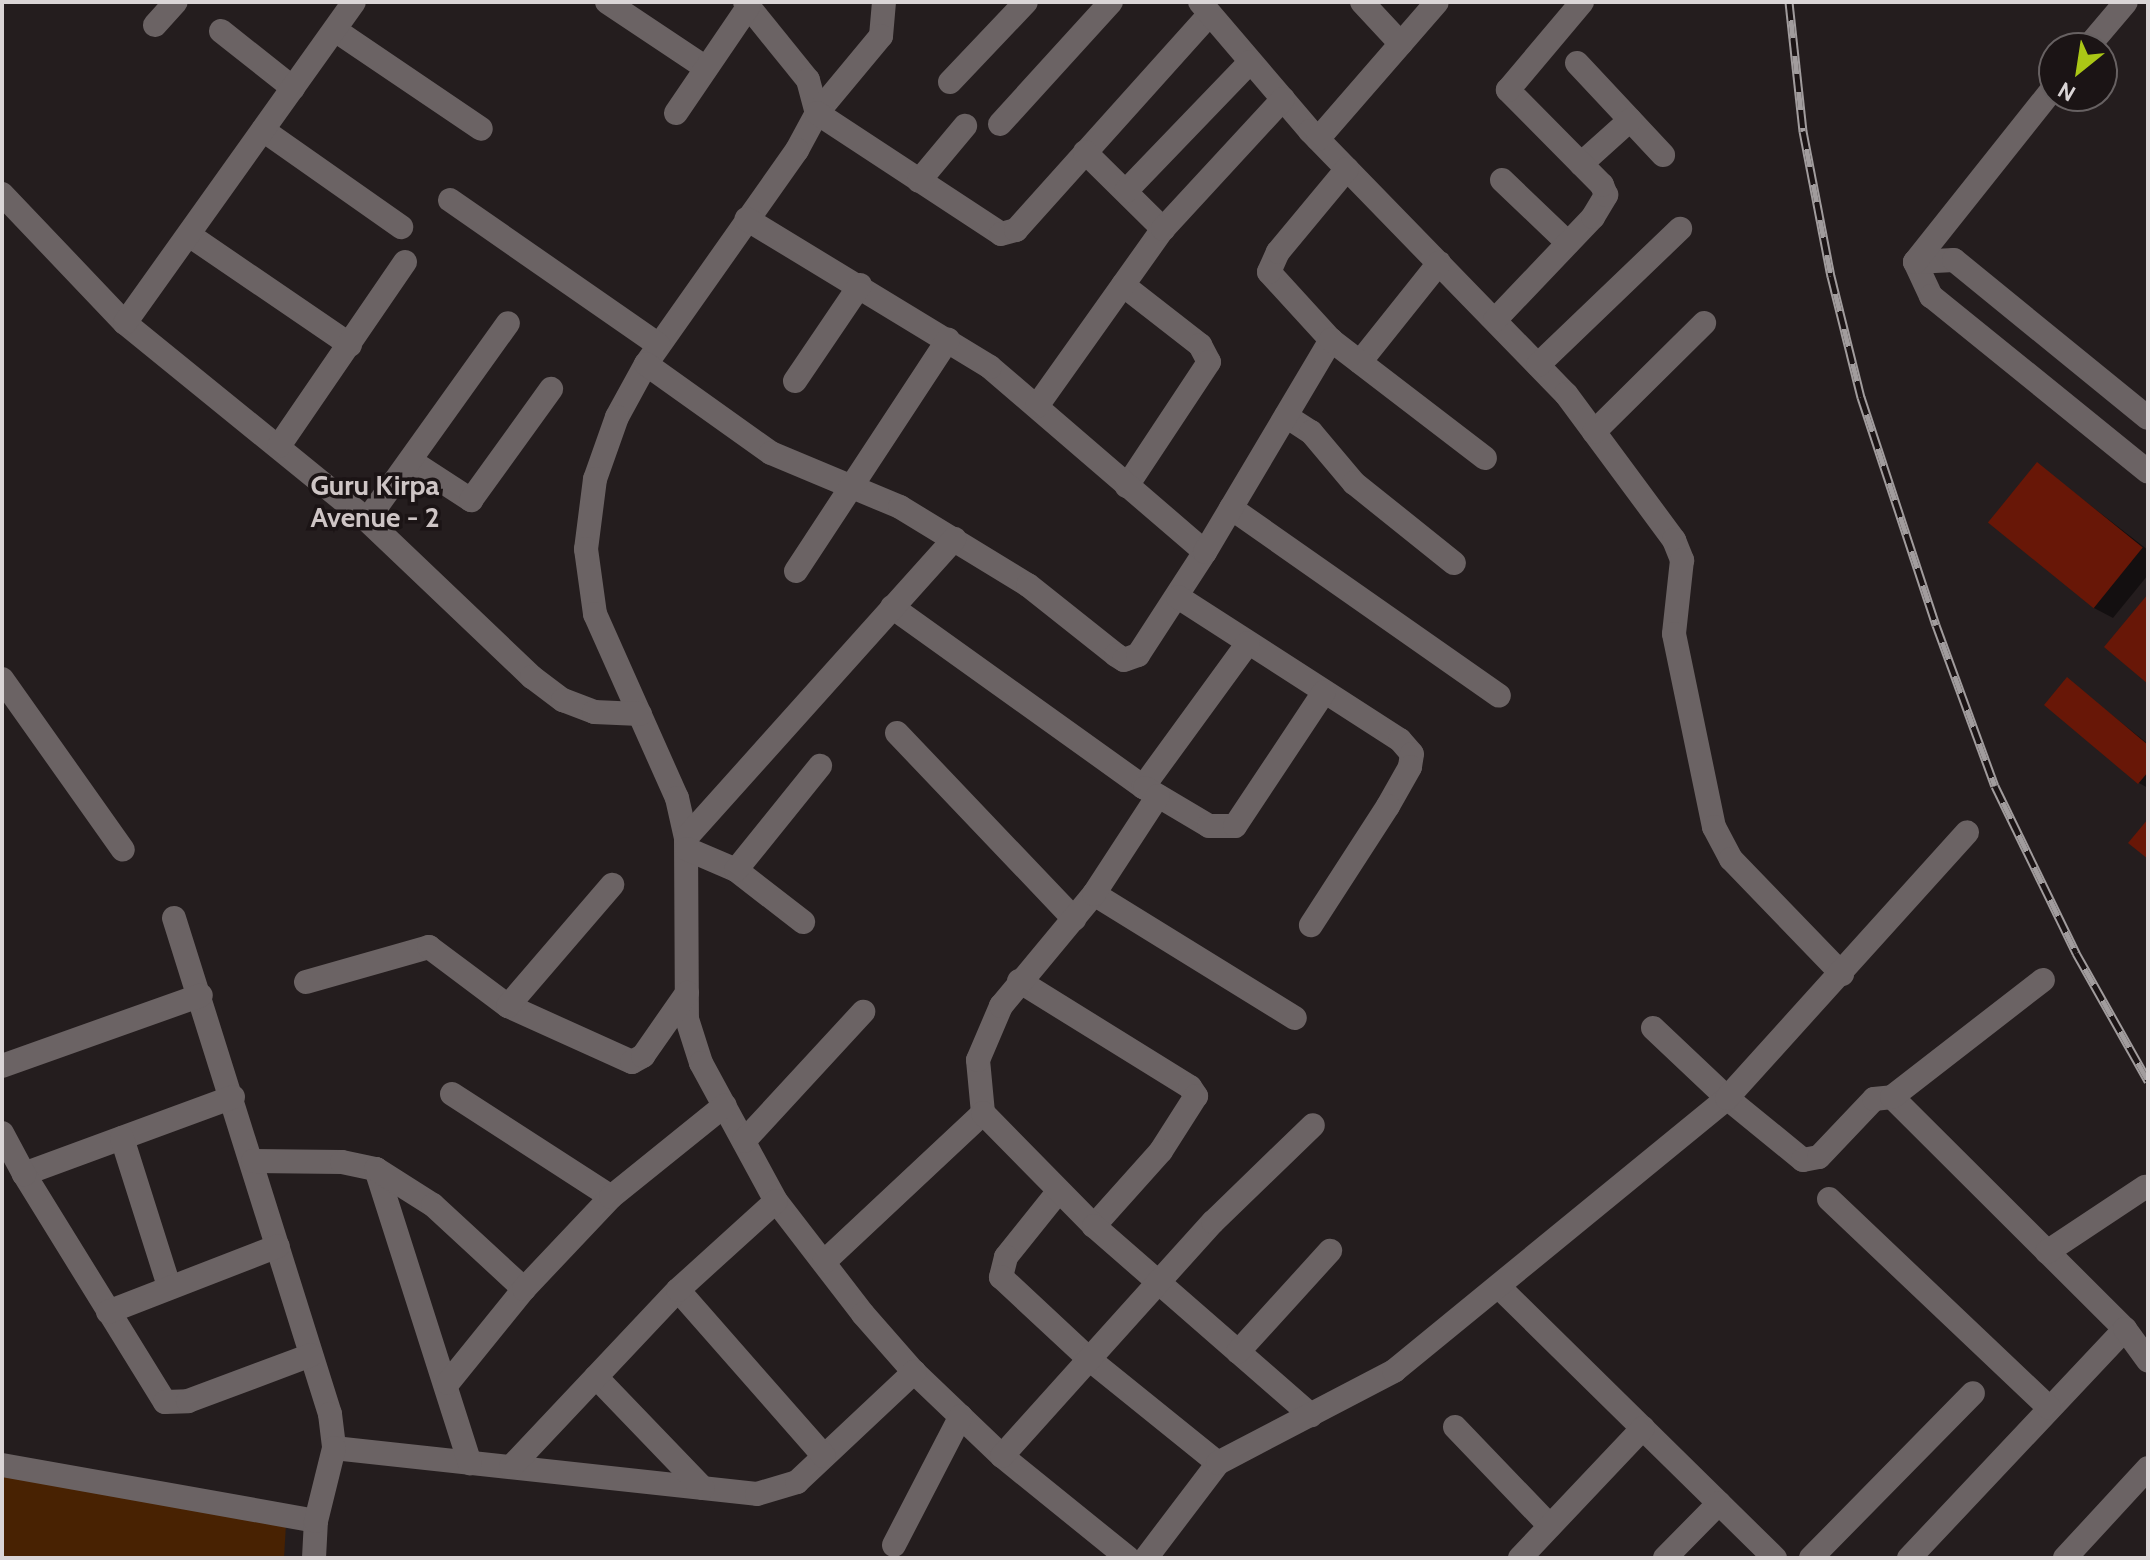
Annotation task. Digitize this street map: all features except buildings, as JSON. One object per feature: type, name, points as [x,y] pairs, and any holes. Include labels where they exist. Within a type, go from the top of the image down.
[{"type":"street","points":[[155,25],[176,2]]},
{"type":"street","points":[[125,323],[354,2]]},
{"type":"street","points":[[607,2],[706,68]]},
{"type":"street","points":[[884,2],[881,36],[817,113],[810,131],[652,355],[617,417],[595,479],[586,549],[595,614],[677,798],[686,843],[687,1019],[701,1063],[776,1201],[914,1372],[1002,1456],[1128,1558]]},
{"type":"street","points":[[950,82],[1026,2]]},
{"type":"street","points":[[1000,124],[1111,2]]},
{"type":"street","points":[[1362,2],[1401,44]]},
{"type":"street","points":[[1318,139],[1437,2]]},
{"type":"street","points":[[1495,320],[1568,243],[1606,195],[1602,185],[1508,90],[1582,2]]},
{"type":"street","points":[[2101,32],[2126,2]]},
{"type":"street","points":[[676,113],[746,4],[808,80],[817,113],[990,229],[1009,234],[1085,152],[1205,8],[1318,139],[1538,365],[1594,432],[1680,550],[1674,634],[1721,843],[1842,974]]},
{"type":"street","points":[[335,30],[481,129]]},
{"type":"street","points":[[221,31],[293,88]]},
{"type":"street","points":[[1126,191],[1250,62]]},
{"type":"street","points":[[1577,63],[1663,155]]},
{"type":"street","points":[[1037,406],[1163,229],[1283,99]]},
{"type":"street","points":[[1915,262],[2038,107]]},
{"type":"street","points":[[1581,164],[1630,120]]},
{"type":"street","points":[[919,181],[965,126]]},
{"type":"street","points":[[263,130],[401,227]]},
{"type":"street","points":[[1085,152],[1163,229]]},
{"type":"street","points":[[1347,169],[1278,252],[1269,272],[1331,340],[1485,458]]},
{"type":"street","points":[[1502,180],[1568,243]]},
{"type":"street","points":[[2,194],[125,323],[367,520],[553,692],[594,712],[640,714]]},
{"type":"street","points":[[450,200],[652,355],[771,453],[853,484],[954,539],[1028,585],[1124,660],[1138,655],[1178,597],[1331,340]]},
{"type":"street","points":[[747,219],[948,340],[1037,406],[1205,552]]},
{"type":"street","points":[[1538,365],[1680,229]]},
{"type":"street","points":[[189,235],[350,345]]},
{"type":"street","points":[[1915,262],[1954,260],[2148,418]]},
{"type":"street","points":[[279,446],[405,262]]},
{"type":"street","points":[[1915,262],[1931,296],[2148,472]]},
{"type":"street","points":[[1360,362],[1439,263]]},
{"type":"street","points":[[795,381],[860,285]]},
{"type":"street","points":[[1123,285],[1200,345],[1209,362],[1127,486]]},
{"type":"street","points":[[367,520],[508,323]]},
{"type":"street","points":[[1594,432],[1704,323]]},
{"type":"street","points":[[796,571],[948,340]]},
{"type":"street","points":[[411,461],[471,500],[551,389]]},
{"type":"street","points":[[1286,416],[1311,432],[1354,483],[1454,563]]},
{"type":"street","points":[[1231,508],[1499,696]]},
{"type":"street","points":[[686,843],[954,539]]},
{"type":"street","points":[[1178,597],[1400,740],[1412,754],[1388,806],[1311,925]]},
{"type":"street","points":[[892,607],[1151,791],[1209,826],[1235,826],[1324,692]]},
{"type":"street","points":[[1248,643],[1151,791],[1094,894],[1001,1006],[978,1060],[983,1113],[1094,1226],[1311,1415]]},
{"type":"street","points":[[2,679],[123,850]]},
{"type":"street","points":[[897,733],[1074,919]]},
{"type":"street","points":[[736,870],[820,766]]},
{"type":"street","points":[[1146,1558],[1218,1463],[1394,1371],[1727,1098],[1967,832]]},
{"type":"street","points":[[686,843],[736,870],[803,922]]},
{"type":"street","points":[[508,1006],[612,885]]},
{"type":"street","points":[[1094,894],[1295,1018]]},
{"type":"street","points":[[174,918],[201,995],[330,1414],[334,1448],[316,1521],[314,1558]]},
{"type":"street","points":[[306,982],[429,947],[508,1006],[632,1062],[643,1056],[687,993]]},
{"type":"street","points":[[1653,1028],[1727,1098],[1792,1153],[1811,1161],[1874,1099],[1892,1097],[2043,980]]},
{"type":"street","points":[[1019,981],[1190,1087],[1196,1096],[1161,1151],[1094,1226]]},
{"type":"street","points":[[2,1066],[201,995]]},
{"type":"street","points":[[744,1141],[863,1012]]},
{"type":"street","points":[[452,1094],[611,1197]]},
{"type":"street","points":[[24,1174],[233,1097]]},
{"type":"street","points":[[1892,1097],[2125,1329],[2148,1361]]},
{"type":"street","points":[[448,1383],[524,1289],[611,1197],[725,1105]]},
{"type":"street","points":[[824,1262],[983,1113]]},
{"type":"street","points":[[1002,1456],[1158,1282],[1313,1125]]},
{"type":"street","points":[[2,1133],[156,1393],[176,1404],[311,1355]]},
{"type":"street","points":[[122,1138],[169,1286]]},
{"type":"street","points":[[253,1161],[342,1162],[376,1169],[433,1205],[524,1289]]},
{"type":"street","points":[[376,1169],[448,1383],[470,1463]]},
{"type":"street","points":[[2047,1252],[2145,1187]]},
{"type":"street","points":[[1058,1192],[1006,1257],[1001,1277],[1089,1359],[1218,1463]]},
{"type":"street","points":[[1829,1199],[2049,1408]]},
{"type":"street","points":[[511,1467],[678,1290],[776,1201]]},
{"type":"street","points":[[108,1312],[278,1246]]},
{"type":"street","points":[[1238,1352],[1330,1251]]},
{"type":"street","points":[[1499,1287],[1775,1558]]},
{"type":"street","points":[[678,1290],[824,1456]]},
{"type":"street","points":[[1909,1558],[2125,1329]]},
{"type":"street","points":[[334,1448],[703,1488],[778,1491],[824,1456],[914,1372]]},
{"type":"street","points":[[596,1377],[703,1488]]},
{"type":"street","points":[[1811,1558],[1973,1393]]},
{"type":"street","points":[[894,1545],[961,1416]]},
{"type":"street","points":[[1455,1427],[1550,1526]]},
{"type":"street","points":[[1520,1558],[1643,1428]]},
{"type":"street","points":[[2,1465],[316,1521]]},
{"type":"street","points":[[2065,1558],[2148,1468]]},
{"type":"street","points":[[1665,1558],[1719,1503]]},
{"type":"shaded area","points":[[2,1466],[287,1507],[284,1558],[2,1558]]},
{"type":"railway","points":[[1789,2],[1803,131],[1831,276],[1861,397],[1936,625],[1995,786],[2076,953],[2148,1081]]},
{"type":"district","name":"Guru Kirpa Avenue - 2","points":[[375,501]]}]
